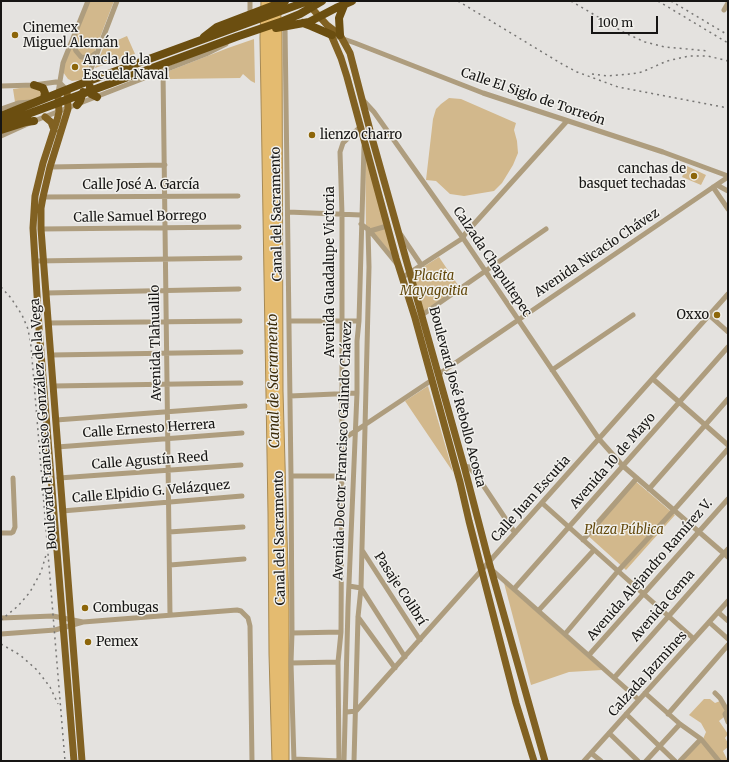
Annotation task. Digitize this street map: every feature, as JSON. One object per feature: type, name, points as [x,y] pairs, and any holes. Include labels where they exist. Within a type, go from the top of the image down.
[{"type":"highway","points":[[1,116],[96,78],[201,40],[276,9],[284,1]]},
{"type":"highway","points":[[279,26],[322,1]]},
{"type":"highway","points":[[252,18],[262,11],[311,7],[345,2],[339,18],[338,36],[302,23]]},
{"type":"highway","points":[[1,124],[245,34],[279,26],[309,22],[311,7]]},
{"type":"highway","points":[[96,78],[92,82],[90,90],[91,94],[97,97]]},
{"type":"highway","points":[[77,105],[80,101],[86,82]]},
{"type":"highway","points":[[34,85],[43,88],[45,93],[44,98]]},
{"type":"highway","points":[[1,130],[34,121]]},
{"type":"main road","name":"Boulevard José Rebollo Acosta","points":[[311,7],[338,36],[350,53],[439,374],[490,566],[545,761]]},
{"type":"main road","name":"Boulevard José Rebollo Acosta","points":[[338,36],[347,77],[387,226],[422,342],[460,482],[514,697],[534,761]]},
{"type":"main road","points":[[347,77],[356,73]]},
{"type":"main road","name":"Boulevard Francisco González de la Vega","points":[[67,90],[68,108],[50,167],[41,208],[39,328],[74,761]]},
{"type":"main road","name":"Boulevard Francisco González de la Vega","points":[[58,93],[59,112],[40,174],[35,196],[33,228],[46,294],[49,323],[59,478],[82,761]]},
{"type":"main road","points":[[46,117],[51,122],[54,130]]},
{"type":"main road","points":[[422,342],[432,370],[439,374]]},
{"type":"main road","points":[[514,697],[521,698],[524,701],[534,722]]},
{"type":"street","points":[[58,93],[63,64],[88,1]]},
{"type":"street","points":[[86,82],[117,1]]},
{"type":"street","points":[[250,1],[252,18]]},
{"type":"street","points":[[724,10],[728,3]]},
{"type":"street","name":"Canal del Sacramento","points":[[279,26],[288,212],[291,476],[291,663],[294,760]]},
{"type":"street","name":"Calle El Siglo de Torreón","points":[[338,36],[483,93],[663,152],[728,176]]},
{"type":"street","points":[[1,136],[34,121],[210,53],[236,37]]},
{"type":"street","points":[[72,41],[76,51],[81,57],[89,58],[97,52]]},
{"type":"street","name":"Avenida Tlahualilo","points":[[164,71],[170,615]]},
{"type":"street","points":[[1,86],[60,83],[67,90]]},
{"type":"street","name":"Calzada Chapultepec","points":[[363,100],[374,112],[463,238],[600,439],[623,466],[726,555]]},
{"type":"street","points":[[1,108],[23,102],[34,103]]},
{"type":"street","points":[[403,278],[463,238],[567,121]]},
{"type":"street","name":"Avenida Guadalupe Victoria","points":[[339,761],[338,662],[341,632],[342,440],[342,214],[340,152],[343,143],[360,127]]},
{"type":"street","name":"Avenida Doctor Francisco Galindo Chávez","points":[[344,761],[364,141]]},
{"type":"street","points":[[50,167],[165,165]]},
{"type":"street","name":"Avenida Nicacio Chávez","points":[[439,374],[728,176]]},
{"type":"street","points":[[715,186],[728,192]]},
{"type":"street","points":[[715,186],[728,209]]},
{"type":"street","name":"Calle José A. García","points":[[43,197],[238,196]]},
{"type":"street","points":[[288,212],[361,215]]},
{"type":"street","points":[[361,224],[369,230],[399,266]]},
{"type":"street","name":"Calle Samuel Borrego","points":[[41,229],[239,226]]},
{"type":"street","points":[[369,230],[387,226]]},
{"type":"street","name":"Avenida Doctor Francisco Galindo Chávez","points":[[354,761],[358,617],[361,588],[369,230]]},
{"type":"street","points":[[422,315],[546,230]]},
{"type":"street","points":[[399,231],[422,266]]},
{"type":"street","points":[[39,261],[240,258]]},
{"type":"street","points":[[46,294],[239,289]]},
{"type":"street","name":"Calle Juan Escutia","points":[[356,711],[482,570],[490,566],[515,533],[728,294]]},
{"type":"street","points":[[552,370],[633,315]]},
{"type":"street","points":[[709,315],[728,332]]},
{"type":"street","points":[[49,323],[240,321]]},
{"type":"street","points":[[289,321],[359,321]]},
{"type":"street","points":[[357,341],[367,346]]},
{"type":"street","name":"Avenida 10 de Mayo","points":[[514,589],[728,347]]},
{"type":"street","points":[[51,356],[241,352]]},
{"type":"street","points":[[653,379],[728,445]]},
{"type":"street","points":[[342,440],[432,380]]},
{"type":"street","points":[[53,386],[241,383]]},
{"type":"street","points":[[290,396],[357,393]]},
{"type":"street","points":[[650,489],[728,399]]},
{"type":"street","points":[[56,420],[245,406]]},
{"type":"street","name":"Calle Ernesto Herrera","points":[[57,446],[242,433]]},
{"type":"street","points":[[565,634],[618,571],[728,449]]},
{"type":"street","name":"Calle Agustín Reed","points":[[59,478],[241,466]]},
{"type":"street","points":[[464,466],[469,467],[477,476],[515,533]]},
{"type":"street","points":[[291,476],[341,476]]},
{"type":"street","points":[[1,533],[11,533],[15,527],[12,478]]},
{"type":"street","points":[[583,540],[637,478]]},
{"type":"street","name":"Calle Elpidio G. Velázquez","points":[[62,511],[242,496]]},
{"type":"street","name":"Avenida Alejandro Ramírez V.","points":[[590,655],[728,499]]},
{"type":"street","points":[[542,503],[694,639]]},
{"type":"street","points":[[169,532],[243,528]]},
{"type":"street","name":"Avenida Gema","points":[[614,678],[726,555],[728,549]]},
{"type":"street","name":"Pasaje Colibrí","points":[[362,550],[420,640]]},
{"type":"street","points":[[539,610],[594,550]]},
{"type":"street","points":[[170,565],[244,559]]},
{"type":"street","points":[[490,566],[639,700]]},
{"type":"street","points":[[349,586],[361,588],[404,657]]},
{"type":"street","name":"Calzada Jazmines","points":[[584,761],[728,601]]},
{"type":"street","points":[[1,618],[53,616],[62,617],[71,622],[84,622],[237,610],[244,613],[248,618],[250,626],[252,761]]},
{"type":"street","points":[[718,612],[728,621]]},
{"type":"street","points":[[358,617],[395,668]]},
{"type":"street","points":[[1,634],[55,630],[63,628],[71,622]]},
{"type":"street","points":[[709,622],[728,639]]},
{"type":"street","points":[[292,633],[341,632]]},
{"type":"street","points":[[668,714],[728,645]]},
{"type":"street","points":[[723,650],[728,654]]},
{"type":"street","points":[[291,663],[338,662]]},
{"type":"street","points":[[645,693],[680,724],[701,739],[719,761]]},
{"type":"street","points":[[715,693],[720,698],[727,711],[728,722]]},
{"type":"street","points":[[346,712],[356,711]]},
{"type":"street","points":[[626,714],[675,761]]},
{"type":"street","points":[[646,761],[680,724]]},
{"type":"street","points":[[609,733],[638,761]]},
{"type":"street","points":[[682,760],[701,739]]},
{"type":"street","points":[[591,753],[601,761]]},
{"type":"street","points":[[294,760],[339,761]]},
{"type":"green space","points":[[88,1],[114,1],[84,78],[72,81],[68,79],[63,72],[65,60]]},
{"type":"green space","points":[[127,36],[135,54],[95,68],[104,46]]},
{"type":"green space","points":[[254,39],[255,83],[243,74],[240,78],[169,79],[169,71]]},
{"type":"green space","points":[[34,86],[41,88],[43,98],[34,101],[15,102],[13,89]]},
{"type":"green space","points":[[449,98],[461,99],[516,123],[514,130],[518,153],[513,165],[502,183],[494,191],[464,196],[450,194],[436,181],[426,180],[433,119],[436,109]]},
{"type":"green space","points":[[365,151],[394,259],[366,226]]},
{"type":"green space","name":"canchas de basquet techadas","points":[[687,166],[706,175],[701,185],[682,177]]},
{"type":"green space","name":"Placita Mayagoitia","points":[[439,257],[460,288],[422,314],[412,274]]},
{"type":"green space","points":[[428,386],[453,472],[405,401]]},
{"type":"green space","name":"Plaza Pública","points":[[633,479],[675,515],[626,570],[585,533]]},
{"type":"green space","points":[[504,583],[602,670],[569,672],[531,685]]},
{"type":"green space","points":[[704,699],[710,699],[715,703],[720,701],[725,711],[724,717],[719,721],[728,734],[725,738],[728,743],[728,747],[723,751],[728,761],[687,761],[684,759],[703,739],[706,732],[701,723],[689,715]]},
{"type":"water","name":"Canal de Sacramento","points":[[261,1],[280,1],[282,33],[283,391],[289,609],[289,761],[272,761],[269,654],[260,38]]},
{"type":"railway","points":[[458,1],[577,72],[618,87],[728,108]]},
{"type":"railway","points":[[571,1],[625,33],[645,42],[665,47],[709,51]]},
{"type":"railway","points":[[658,1],[728,43]]},
{"type":"railway","points":[[671,1],[728,35]]},
{"type":"railway","points":[[592,74],[607,76],[642,72],[667,61],[689,56],[708,56],[728,61]]},
{"type":"railway","points":[[1,287],[11,298],[22,315],[28,329],[31,346],[65,761]]},
{"type":"railway","points":[[1,620],[18,606],[30,592],[41,572],[46,555]]},
{"type":"railway","points":[[1,644],[20,655],[37,670],[50,687],[58,704]]},
{"type":"place","name":"Cinemex Miguel Alemán","points":[[15,35]]},
{"type":"place","name":"Ancla de la Escuela Naval","points":[[75,67]]},
{"type":"place","name":"lienzo charro","points":[[312,135]]},
{"type":"place","name":"canchas de basquet techadas","points":[[694,176]]},
{"type":"place","name":"Oxxo","points":[[717,315]]},
{"type":"place","name":"Combugas","points":[[85,608]]},
{"type":"place","name":"Pemex","points":[[88,642]]}]
